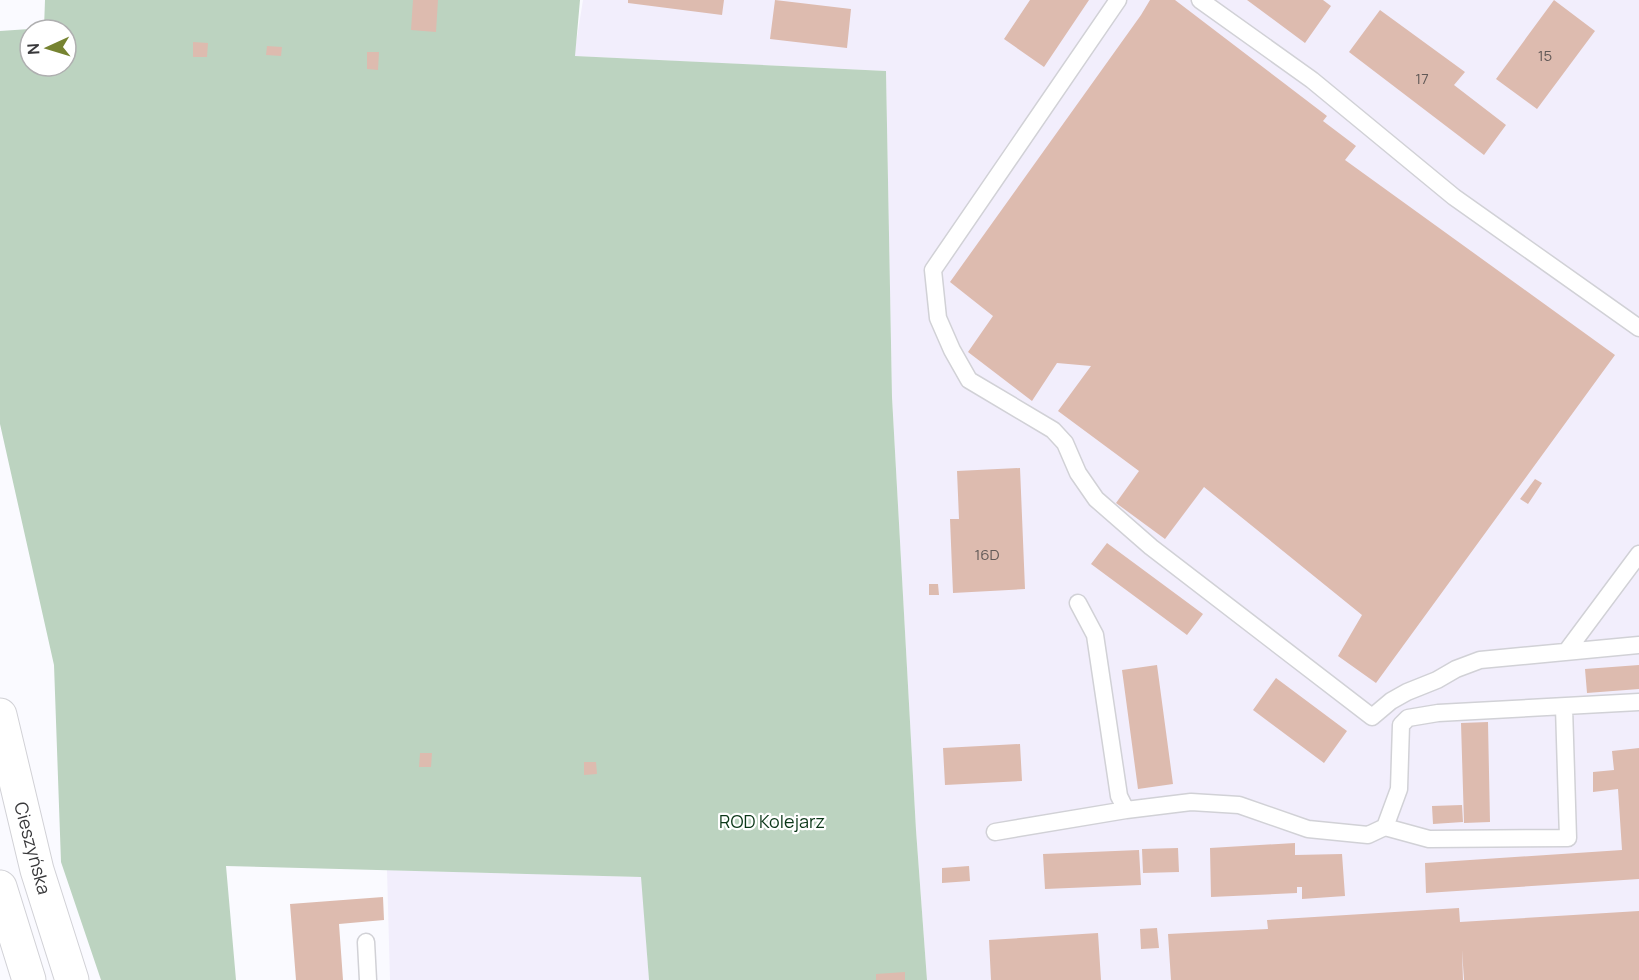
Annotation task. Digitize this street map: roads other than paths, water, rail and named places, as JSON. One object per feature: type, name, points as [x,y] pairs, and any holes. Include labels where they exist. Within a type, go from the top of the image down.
[{"type":"main road","name":"Cieszyńska","points":[[0,715],[37,870],[72,980]]},
{"type":"main road","points":[[0,887],[29,980]]},
{"type":"lane","points":[[1118,0],[933,270],[938,318],[969,380],[1053,430],[1065,443],[1078,474],[1096,499],[1151,546],[1372,717],[1391,701],[1407,692],[1480,660],[1639,645]]},
{"type":"lane","points":[[1200,0],[1312,80],[1454,197],[1639,328]]},
{"type":"lane","points":[[1566,652],[1639,554]]},
{"type":"lane","points":[[1078,603],[1095,635],[1119,796],[1126,810]]},
{"type":"lane","points":[[1385,827],[1400,789],[1401,726],[1408,718],[1438,713],[1639,702]]},
{"type":"lane","points":[[995,832],[1126,810],[1191,802],[1239,806],[1308,829],[1368,835],[1385,827],[1430,839],[1568,838],[1564,707]]},
{"type":"lane","points":[[366,942],[368,980]]},
{"type":"park label","name":"ROD Kolejarz","points":[[772,821]]}]
